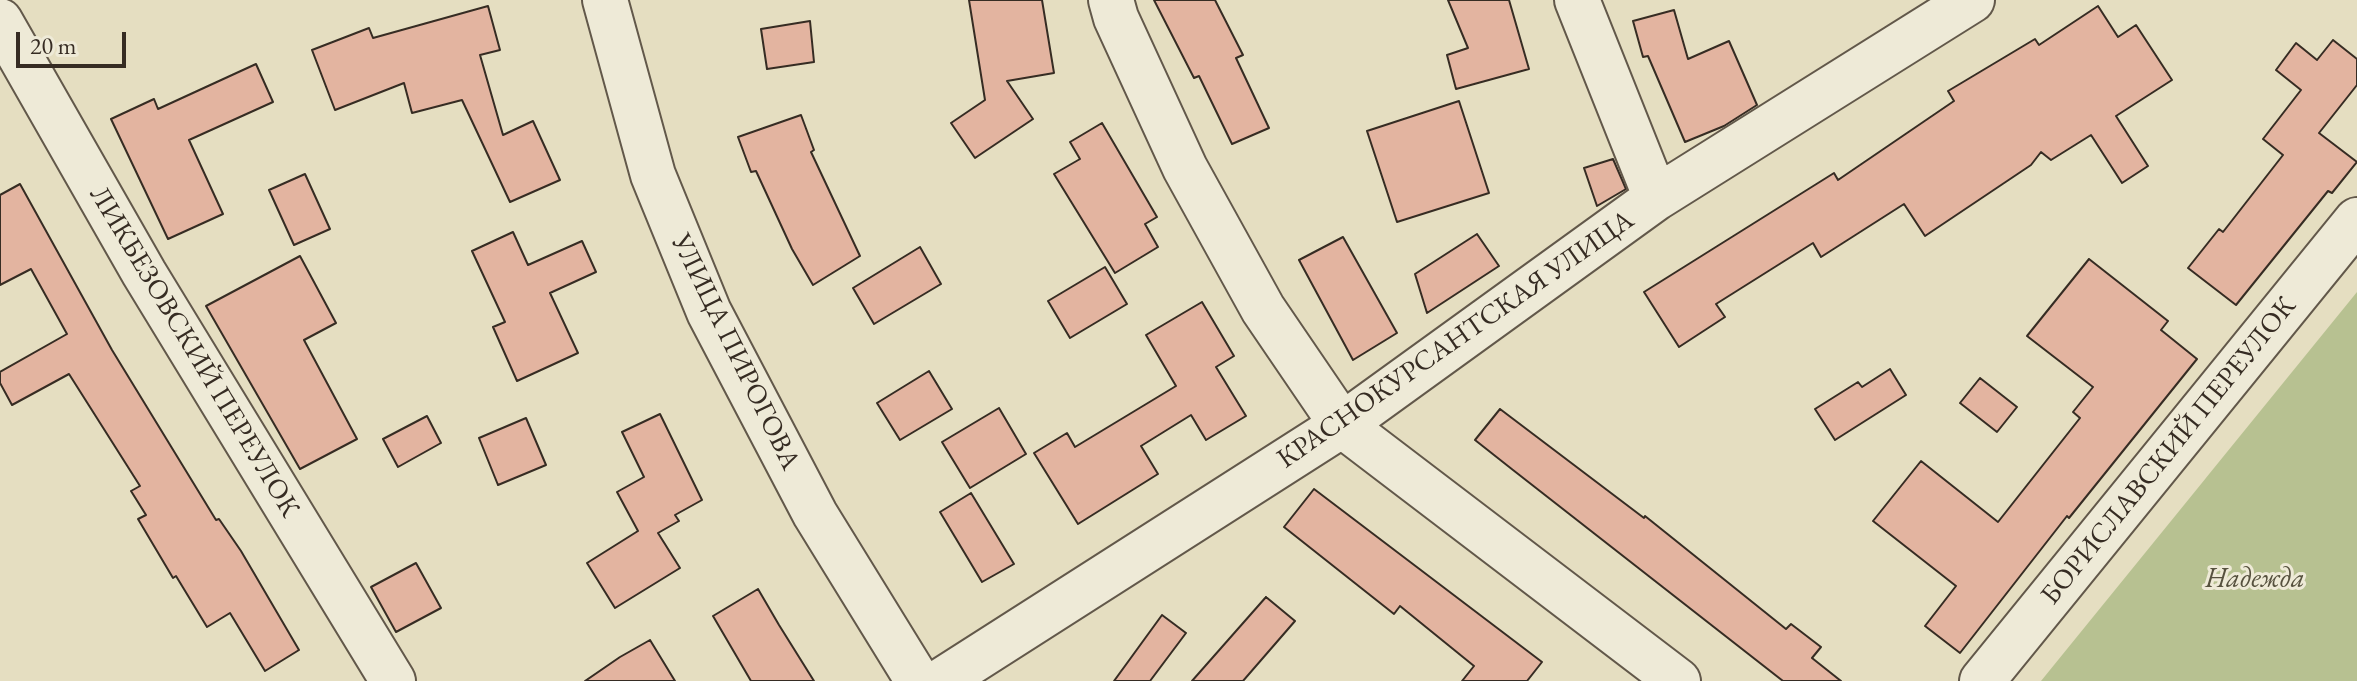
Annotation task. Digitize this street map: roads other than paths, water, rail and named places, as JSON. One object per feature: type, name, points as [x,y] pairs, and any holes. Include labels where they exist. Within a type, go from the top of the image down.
[{"type":"street","name":"УЛИЦА ПИРОГОВА","points":[[605,0],[653,175],[709,312],[815,514],[918,681]]},
{"type":"street","points":[[1111,0],[1116,18],[1185,168],[1263,309],[1342,425],[1678,681]]},
{"type":"street","points":[[1577,0],[1656,198]]},
{"type":"street","name":"КРАСНОКУРСАНТСКАЯ УЛИЦА","points":[[941,681],[1342,425],[1656,198],[1972,0]]},
{"type":"street","name":"ЛИКБЕЗОВСКИЙ ПЕРЕУЛОК","points":[[0,21],[144,273],[393,681]]},
{"type":"street","name":"БОРИСЛАВСКИЙ ПЕРЕУЛОК","points":[[1982,681],[2357,220]]},
{"type":"park label","name":"Надежда","points":[[2255,579]]}]
